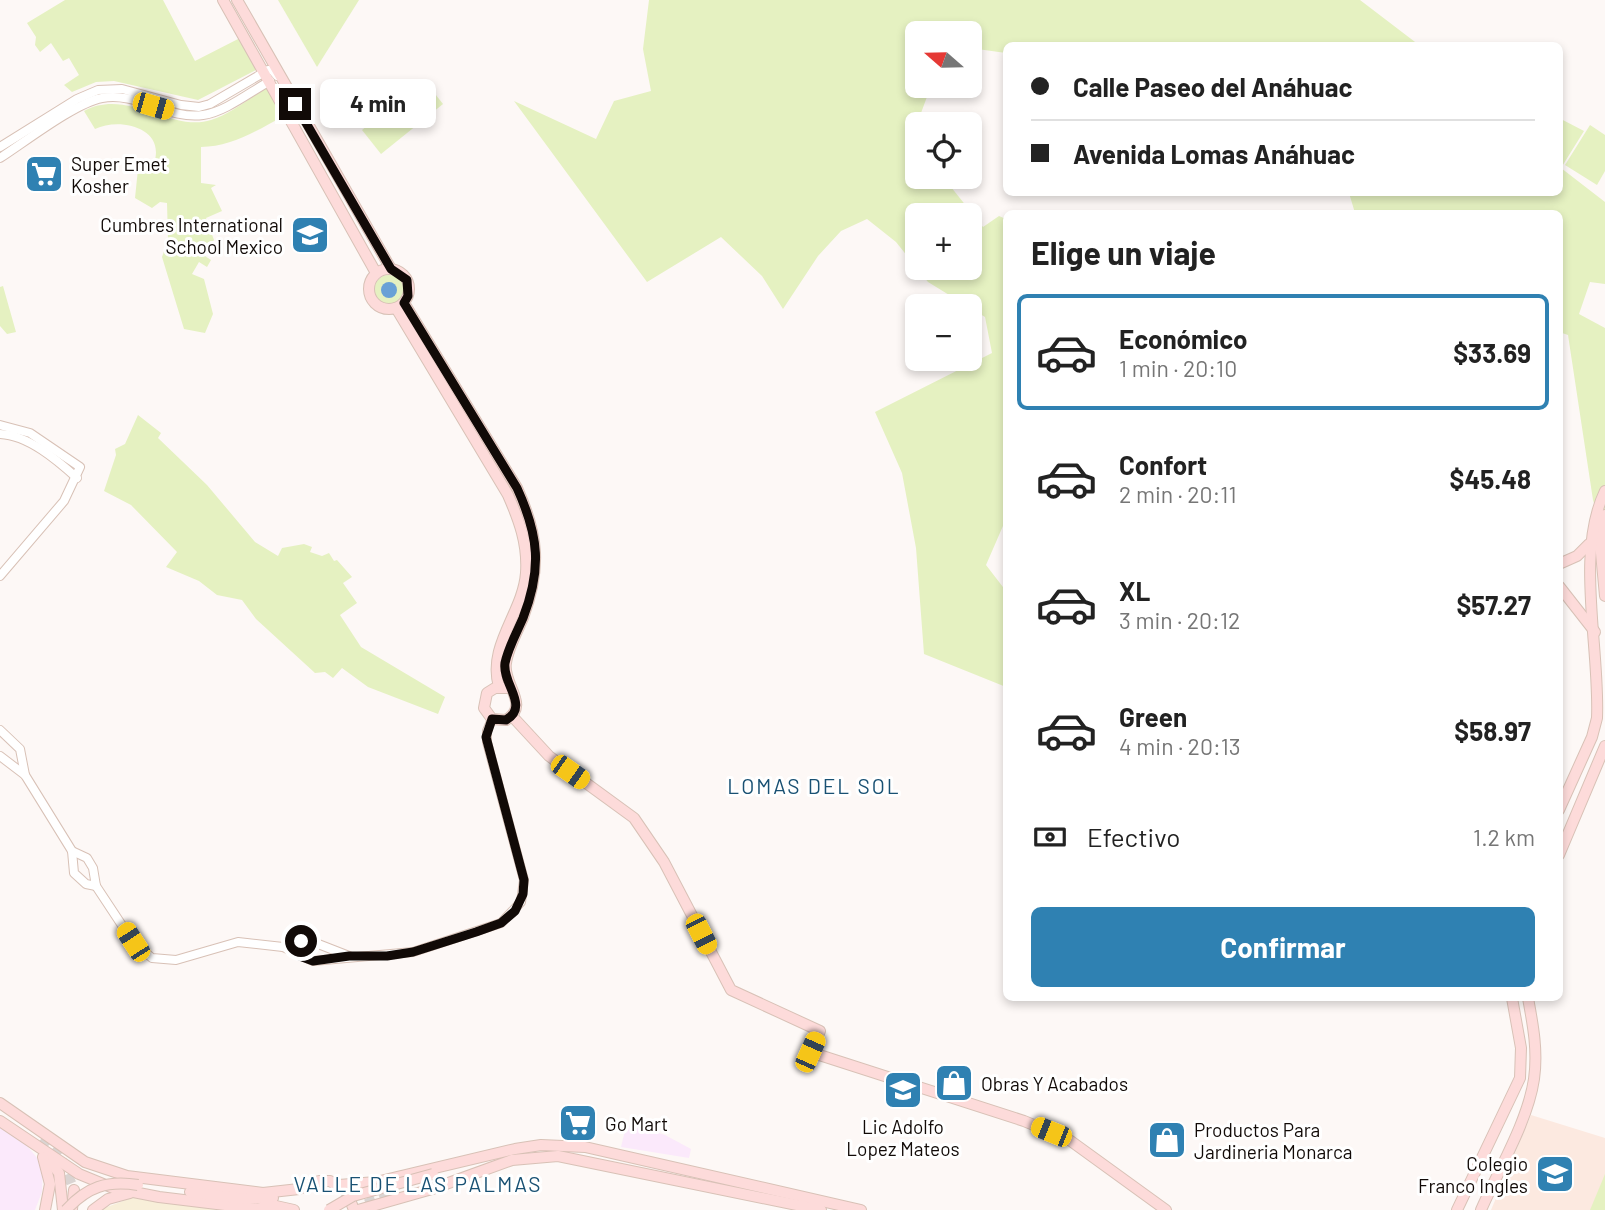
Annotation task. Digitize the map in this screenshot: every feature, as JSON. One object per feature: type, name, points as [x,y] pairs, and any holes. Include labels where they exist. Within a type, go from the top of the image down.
[{"type":"main road","points":[[223,0],[376,273]]},
{"type":"main road","points":[[237,0],[391,269],[407,280],[408,296],[400,305],[380,307],[369,296],[369,284],[376,273],[391,269]]},
{"type":"main road","points":[[400,305],[508,495],[520,523],[526,575],[497,659],[495,674],[517,701],[512,716],[503,720],[492,719],[484,708],[484,699],[488,692],[504,687]]},
{"type":"main road","points":[[1563,801],[1592,737],[1598,691],[1589,544],[1605,491]]},
{"type":"main road","points":[[1600,513],[1600,558],[1605,596]]},
{"type":"main road","points":[[1563,562],[1577,556],[1589,544]]},
{"type":"main road","points":[[1563,591],[1595,632]]},
{"type":"main road","points":[[512,716],[549,757],[634,818],[664,862],[731,990],[820,1031],[810,1052],[1024,1121],[1069,1139],[1166,1210]]},
{"type":"main road","points":[[1563,846],[1605,744],[1597,744],[1592,737]]},
{"type":"main road","points":[[1584,756],[1592,754],[1598,764]]},
{"type":"main road","points":[[1457,1210],[1520,1078],[1521,1048],[1513,1001]]},
{"type":"main road","points":[[1481,1210],[1523,1114],[1534,1068],[1535,1035],[1529,1001]]},
{"type":"main road","points":[[0,1103],[85,1162],[127,1176],[263,1193],[299,1189]]},
{"type":"main road","points":[[0,1110],[90,1179],[134,1189],[261,1200],[284,1197],[319,1181],[339,1185],[360,1184],[541,1145],[585,1147],[861,1210]]},
{"type":"main road","points":[[0,1121],[40,1143],[60,1173],[64,1210]]},
{"type":"main road","points":[[40,1143],[50,1184],[45,1210]]},
{"type":"main road","points":[[489,1155],[492,1167]]},
{"type":"main road","points":[[360,1209],[432,1189],[492,1167],[537,1156],[582,1158],[821,1210]]},
{"type":"main road","points":[[329,1210],[433,1174],[446,1164]]},
{"type":"main road","points":[[90,1179],[86,1172],[88,1168],[96,1166]]},
{"type":"main road","points":[[64,1210],[87,1190],[106,1183],[264,1209],[276,1206],[294,1210]]},
{"type":"main road","points":[[360,1184],[360,1209]]},
{"type":"main road","points":[[339,1185],[360,1209]]},
{"type":"main road","points":[[390,1194],[419,1187],[432,1189]]},
{"type":"main road","points":[[93,1210],[108,1199],[134,1189]]},
{"type":"main road","points":[[72,1210],[74,1190]]},
{"type":"street","points":[[0,158],[94,100],[121,98],[179,114],[200,116],[214,112],[267,77],[272,70],[280,84],[285,85]]},
{"type":"street","points":[[0,146],[83,95],[98,90],[122,89],[181,105],[199,107],[267,77]]},
{"type":"street","points":[[0,425],[30,433],[63,461],[77,478]]},
{"type":"street","points":[[0,434],[24,441],[80,467],[77,478],[54,515],[0,576]]},
{"type":"street","points":[[72,851],[87,858],[93,868],[96,886],[133,942],[152,958],[176,960],[238,942],[283,947],[313,961],[413,952],[501,923],[521,902],[524,880],[486,737],[492,719]]},
{"type":"street","points":[[0,730],[20,749],[25,775],[72,851],[75,873],[86,884],[96,886]]},
{"type":"street","points":[[0,756],[25,775]]},
{"type":"street","points":[[283,947],[299,942],[317,942],[349,956]]},
{"type":"street","points":[[297,955],[295,947],[299,942]]},
{"type":"street","points":[[329,959],[330,948]]},
{"type":"shaded area","name":"Colegio Franco Ingles","points":[[1531,1115],[1605,1138],[1605,1210],[1491,1210]]},
{"type":"shaded area","points":[[634,1125],[665,1135],[691,1149],[689,1158],[621,1147],[626,1126]]},
{"type":"shaded area","points":[[0,1126],[23,1141],[43,1165],[42,1192],[35,1210],[0,1210]]},
{"type":"shaded area","points":[[131,1198],[144,1198],[243,1210],[99,1210]]},
{"type":"green space","points":[[65,0],[163,0],[195,61],[240,38],[258,69],[198,100],[114,81],[96,82],[72,92],[64,85],[79,75],[69,58],[63,61],[51,43],[40,52],[35,45],[36,37],[27,23]]},
{"type":"green space","points":[[278,0],[359,0],[317,67]]},
{"type":"green space","points":[[649,0],[1360,0],[1415,42],[1003,42],[1003,53],[982,50],[982,21],[905,21],[905,98],[927,98],[921,112],[905,112],[905,189],[953,189],[964,203],[905,203],[905,253],[896,242],[867,219],[841,231],[818,256],[783,309],[762,276],[721,237],[647,282],[514,101],[596,139],[614,101],[651,91],[643,49]]},
{"type":"green space","points":[[424,80],[443,104],[381,154],[362,130]]},
{"type":"green space","points":[[267,87],[284,116],[234,141],[201,147],[201,183],[216,185],[211,188],[222,211],[206,218],[214,240],[202,254],[211,260],[207,267],[199,262],[192,274],[204,279],[213,314],[205,333],[184,329],[162,257],[168,240],[167,203],[160,202],[152,208],[135,198],[138,169],[154,163],[156,151],[153,141],[138,128],[128,125],[116,124],[95,129],[84,111],[100,105],[116,104],[181,121],[196,122],[225,114]]},
{"type":"green space","points":[[1563,120],[1584,131],[1563,165]]},
{"type":"green space","points":[[1590,125],[1605,135],[1605,171],[1597,185],[1565,165]]},
{"type":"green space","points":[[1563,170],[1605,202],[1605,284],[1590,282],[1579,314],[1605,328],[1605,538],[1593,500],[1568,335],[1563,333],[1563,210],[1354,210],[1350,196],[1563,196]]},
{"type":"green space","points":[[999,216],[1003,218],[1003,526],[986,565],[1003,587],[1003,686],[924,654],[916,548],[902,473],[875,412],[956,371],[982,371],[982,358],[992,353],[985,317],[982,315],[982,294],[948,294],[926,280],[982,280],[982,226]]},
{"type":"green space","points":[[389,275],[400,279],[404,290],[400,301],[389,305],[378,301],[374,290],[378,279]]},
{"type":"green space","points":[[3,286],[16,332],[7,334],[0,326],[0,287]]},
{"type":"green space","points":[[138,415],[161,433],[158,438],[207,485],[255,542],[278,556],[282,548],[304,544],[312,547],[310,552],[322,556],[329,553],[334,561],[337,560],[352,577],[343,583],[357,603],[340,615],[361,647],[445,697],[438,714],[368,687],[342,668],[333,678],[325,672],[315,673],[256,619],[242,600],[217,595],[199,581],[166,567],[177,552],[131,505],[104,491],[116,455],[115,449],[125,444]]},
{"type":"green space","points":[[1605,1174],[1605,1210],[1590,1210]]},
{"type":"water","points":[[389,282],[395,284],[395,296],[389,298],[383,296],[381,290],[383,284]]},
{"type":"tunnel","points":[[41,1139],[61,1158],[74,1190]]},
{"type":"tunnel","points":[[366,1204],[390,1194]]},
{"type":"place","name":"Super Emet Kosher","points":[[44,174]]},
{"type":"place","name":"Cumbres International School Mexico","points":[[310,235]]},
{"type":"place","name":"Obras Y Acabados","points":[[954,1083]]},
{"type":"place","name":"Lic Adolfo Lopez Mateos","points":[[903,1090]]},
{"type":"place","name":"Go Mart","points":[[578,1123]]},
{"type":"place","name":"Productos Para Jardineria Monarca","points":[[1167,1140]]},
{"type":"place","name":"Colegio Franco Ingles","points":[[1555,1174]]},
{"type":"district","name":"LOMAS DEL SOL","points":[[814,785]]},
{"type":"district","name":"VALLE DE LAS PALMAS","points":[[418,1183]]},
{"type":"route","points":[[295,104],[391,269],[398,271],[407,280],[408,296],[404,303],[517,488],[530,516],[536,552],[536,577],[530,599],[506,661],[505,677],[517,701],[517,708],[506,720],[492,719],[486,737],[524,880],[521,902],[501,923],[413,952],[313,961],[297,955],[295,947],[301,941]]}]
